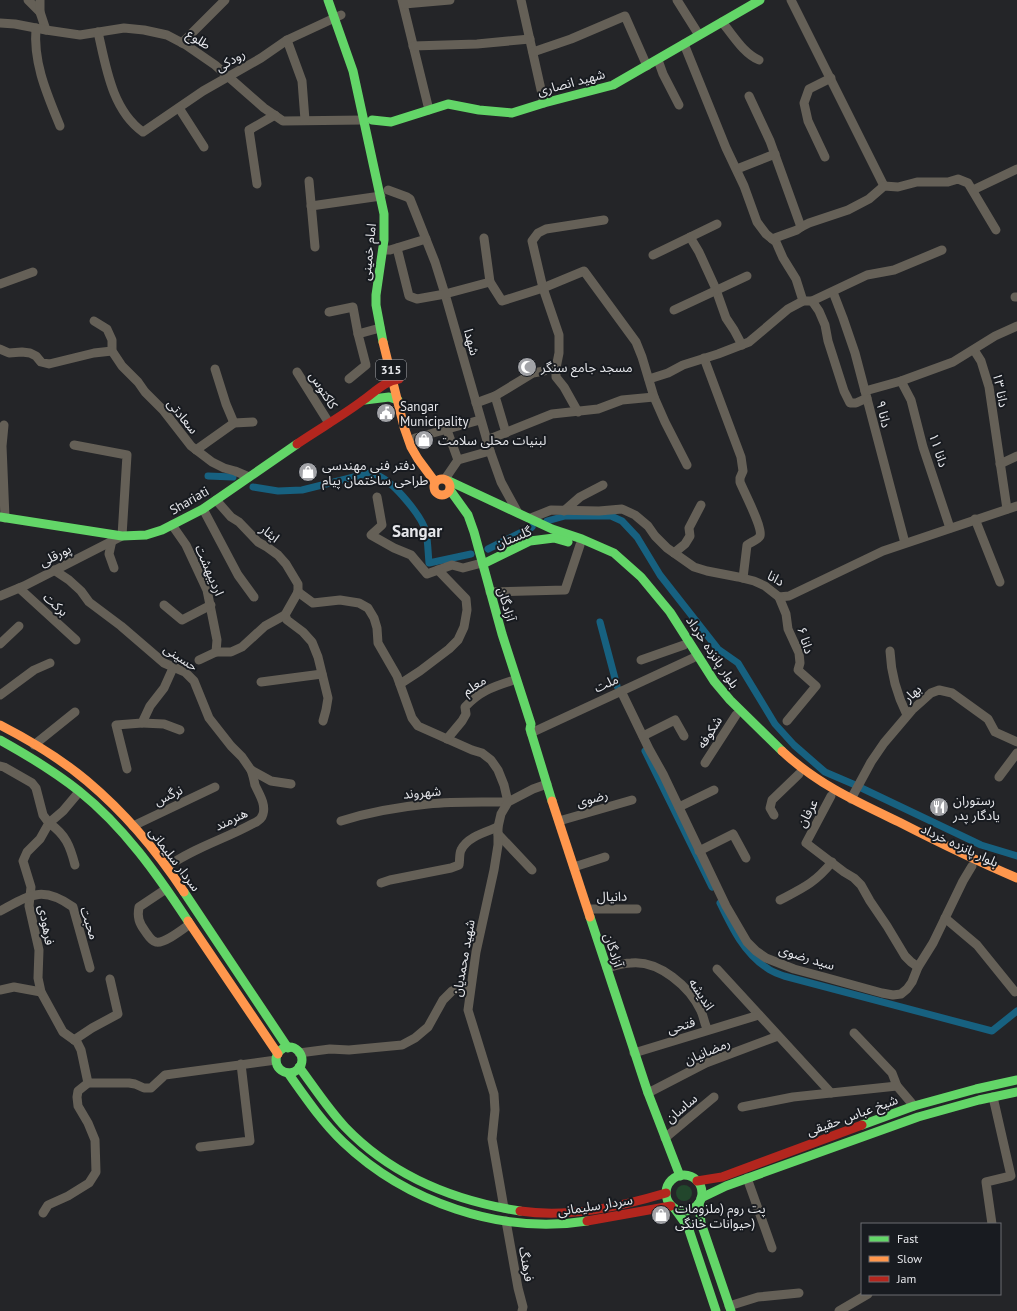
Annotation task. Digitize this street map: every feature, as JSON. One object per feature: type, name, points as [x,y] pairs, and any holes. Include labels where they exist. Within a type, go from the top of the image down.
[{"type":"main road","points":[[328,0],[338,16]]},
{"type":"main road","points":[[336,0],[338,16]]},
{"type":"main road","name":"شهید انصاری","points":[[368,120],[391,122],[448,104],[479,110],[512,113],[613,85],[760,0]]},
{"type":"main road","name":"امام خمینی","points":[[338,16],[368,120],[385,193],[384,214],[390,249],[382,303],[404,427],[411,447],[418,459],[444,484]]},
{"type":"main road","name":"امام خمینی","points":[[390,249],[379,273],[376,294],[376,305],[380,328],[416,444],[425,460],[444,484]]},
{"type":"main road","name":"Shariati","points":[[2,517],[122,536],[146,535],[172,525],[203,509],[329,423],[364,401],[377,389],[396,379]]},
{"type":"main road","name":"Shariati","points":[[364,401],[389,397],[398,400]]},
{"type":"main road","name":"بلوار پانزده خرداد","points":[[444,484],[531,518],[552,529],[582,539],[614,553],[641,577],[670,612],[696,656],[726,695],[784,753],[809,774],[837,792],[975,860],[1017,878]]},
{"type":"main road","name":"آزادگان","points":[[444,484],[468,516],[480,564],[485,594],[511,681],[526,726],[530,731],[634,1053],[648,1094],[680,1176]]},
{"type":"main road","name":"بلوار پانزده خرداد","points":[[554,538],[580,545],[610,558],[636,581],[665,616],[684,644],[696,656],[709,684],[726,705],[780,758],[805,780],[831,796],[972,866],[1017,885]]},
{"type":"main road","name":"گلستان","points":[[480,564],[530,541],[554,538]]},
{"type":"main road","name":"آزادگان","points":[[480,564],[531,724],[530,731]]},
{"type":"main road","name":"سردار سلیمانی","points":[[0,726],[34,744],[88,782],[133,826],[167,867],[288,1048]]},
{"type":"main road","name":"سردار سلیمانی","points":[[0,740],[28,755],[80,792],[139,852],[190,924],[277,1057]]},
{"type":"main road","points":[[288,1048],[295,1049],[299,1054],[301,1063],[294,1072],[288,1073],[282,1071],[278,1067],[277,1057],[282,1050],[288,1048]]},
{"type":"main road","name":"سردار سلیمانی","points":[[299,1067],[332,1113],[351,1133],[373,1152],[400,1171],[428,1185],[453,1195],[504,1208],[553,1213],[604,1208],[666,1193]]},
{"type":"main road","name":"سردار سلیمانی","points":[[288,1073],[322,1120],[365,1162],[394,1182],[449,1207],[506,1221],[554,1224],[579,1223],[673,1207]]},
{"type":"main road","name":"شیخ عباس حقیقی","points":[[697,1181],[722,1177],[914,1106],[976,1089],[1017,1080]]},
{"type":"main road","name":"شیخ عباس حقیقی","points":[[700,1200],[726,1186],[747,1178],[918,1117],[1017,1092]]},
{"type":"main road","points":[[716,1311],[688,1227],[668,1202],[666,1193],[668,1184],[680,1176],[689,1176],[697,1181],[702,1189],[700,1200],[702,1223],[730,1309]]},
{"type":"main road","points":[[673,1207],[679,1211],[688,1211],[696,1206],[700,1200]]},
{"type":"street","points":[[28,0],[40,12]]},
{"type":"street","points":[[40,0],[40,12],[46,30]]},
{"type":"street","points":[[182,43],[225,0]]},
{"type":"street","points":[[428,110],[403,2],[450,0]]},
{"type":"street","points":[[521,0],[544,103]]},
{"type":"street","points":[[677,0],[699,35]]},
{"type":"street","points":[[791,0],[884,186]]},
{"type":"street","name":"رودکی","points":[[98,32],[107,75],[123,110],[143,132],[228,76],[260,58],[287,40],[338,16]]},
{"type":"street","points":[[533,52],[571,39],[625,16],[647,66]]},
{"type":"street","points":[[722,22],[742,47],[752,57],[759,60]]},
{"type":"street","name":"طلوع","points":[[0,23],[15,24],[80,35],[124,28],[167,34],[215,65],[264,108],[283,121],[368,120]]},
{"type":"street","points":[[36,28],[34,42],[37,62],[42,81],[60,126]]},
{"type":"street","points":[[413,46],[477,44],[530,39]]},
{"type":"street","points":[[287,40],[302,81],[305,120]]},
{"type":"street","points":[[684,44],[726,148],[744,186],[757,222],[766,234],[776,242],[807,301],[819,311],[825,325],[828,341],[844,391],[850,403],[856,403],[866,394],[952,362],[995,336],[1017,326]]},
{"type":"street","points":[[658,60],[663,74],[679,105]]},
{"type":"street","points":[[825,156],[808,121],[804,103],[809,89],[831,78]]},
{"type":"street","points":[[748,96],[775,154],[801,227]]},
{"type":"street","points":[[179,108],[204,147]]},
{"type":"street","points":[[257,184],[249,130],[275,115]]},
{"type":"street","points":[[736,169],[775,154]]},
{"type":"street","points":[[973,190],[1017,169]]},
{"type":"street","points":[[772,239],[848,210],[869,199],[884,186],[898,187],[917,182],[948,182],[958,179],[968,183],[996,230]]},
{"type":"street","points":[[309,180],[314,247]]},
{"type":"street","points":[[311,206],[385,193]]},
{"type":"street","name":"شهدا","points":[[385,193],[407,197],[410,199],[445,294],[490,451],[501,482],[518,513]]},
{"type":"street","points":[[578,412],[556,377],[559,353],[559,335],[543,288],[532,241],[538,233],[546,229],[604,220]]},
{"type":"street","points":[[652,255],[717,224]]},
{"type":"street","points":[[484,238],[490,282],[502,301],[543,288],[584,271],[636,342],[654,397],[686,465]]},
{"type":"street","points":[[690,238],[699,252],[717,291],[726,318],[742,345]]},
{"type":"street","points":[[426,239],[390,249],[409,296],[417,299],[445,294],[490,282]]},
{"type":"street","points":[[649,379],[668,374],[683,365],[749,342],[788,309],[833,292],[867,275],[894,270],[942,250]]},
{"type":"street","points":[[0,284],[33,272]]},
{"type":"street","points":[[674,310],[748,276]]},
{"type":"street","name":"دانا ۹","points":[[833,292],[843,318],[866,394],[905,543]]},
{"type":"street","points":[[329,312],[353,307],[366,365],[349,379]]},
{"type":"street","name":"سعادتی","points":[[94,321],[107,329],[112,340],[112,351],[122,366],[163,410],[191,446],[212,462],[249,477]]},
{"type":"street","points":[[358,334],[380,328]]},
{"type":"street","points":[[0,349],[9,352],[30,353],[36,356],[41,362],[49,364],[82,355],[112,351]]},
{"type":"street","name":"دانا ۱۳","points":[[974,350],[982,361],[989,387],[1008,509]]},
{"type":"street","points":[[704,358],[741,458],[744,471],[740,478],[740,482],[760,525],[761,533],[759,538],[747,545],[743,578]]},
{"type":"street","points":[[215,369],[226,404],[234,423]]},
{"type":"street","points":[[476,403],[495,396],[533,373],[544,371]]},
{"type":"street","name":"کاکتوس","points":[[297,372],[329,423]]},
{"type":"street","name":"دانا ۱۱","points":[[902,381],[911,400],[923,447],[950,528]]},
{"type":"street","points":[[495,396],[506,433]]},
{"type":"street","points":[[487,440],[552,414],[598,409],[622,400],[654,397]]},
{"type":"street","points":[[415,438],[480,420]]},
{"type":"street","points":[[196,450],[234,423],[254,422]]},
{"type":"street","points":[[2,517],[2,446],[4,425]]},
{"type":"street","points":[[447,430],[458,460]]},
{"type":"street","points":[[74,445],[127,455],[122,536]]},
{"type":"street","points":[[444,484],[458,460],[490,451]]},
{"type":"street","points":[[1000,464],[1017,456]]},
{"type":"street","points":[[564,511],[580,497],[603,485]]},
{"type":"street","points":[[377,497],[382,525],[371,535],[394,548],[411,555],[427,574],[452,565],[463,568],[480,564]]},
{"type":"street","name":"ایثار","points":[[216,500],[231,517],[239,522],[258,542],[278,555],[286,564],[298,584],[298,592]]},
{"type":"street","points":[[674,553],[685,544],[690,536],[689,528],[701,505]]},
{"type":"street","name":"دانا","points":[[531,518],[551,510],[599,511],[622,508],[635,515],[648,526],[655,536],[667,548],[694,567],[754,581],[765,586],[779,597],[789,596],[883,551],[1017,506]]},
{"type":"street","points":[[203,509],[238,575],[254,597]]},
{"type":"street","points":[[975,520],[1000,582]]},
{"type":"street","name":"اردیبهشت","points":[[172,525],[186,545],[207,590],[217,640],[216,652]]},
{"type":"street","name":"پورقلی","points":[[0,596],[19,588],[122,536]]},
{"type":"street","points":[[112,540],[109,554],[114,568]]},
{"type":"street","points":[[490,592],[565,590],[580,545]]},
{"type":"street","name":"حسینی","points":[[54,570],[69,580],[89,602],[121,626],[164,663],[184,672],[194,682],[209,718],[252,770]]},
{"type":"street","points":[[400,684],[426,667],[449,649],[458,640],[464,627],[467,610],[466,598],[438,570]]},
{"type":"street","name":"برکت","points":[[19,588],[76,640]]},
{"type":"street","points":[[199,660],[216,652],[231,652],[242,647],[265,626],[285,615],[298,592],[313,603],[340,600],[360,603],[368,608],[374,618],[377,628],[378,642],[400,684],[412,718],[418,726],[482,753],[491,760],[498,770],[504,785],[508,802],[533,789],[547,784]]},
{"type":"street","name":"دانا ۶","points":[[779,597],[786,614],[788,629],[799,653],[800,663],[798,670],[816,686],[787,721]]},
{"type":"street","points":[[164,605],[182,620],[211,605]]},
{"type":"street","points":[[285,615],[287,620],[303,632],[312,642],[318,657],[328,698],[323,721]]},
{"type":"street","points":[[0,644],[19,626]]},
{"type":"street","points":[[641,660],[684,644]]},
{"type":"street","points":[[890,651],[890,665],[896,688],[907,716]]},
{"type":"street","name":"ملت","points":[[530,731],[696,656]]},
{"type":"street","points":[[0,695],[34,670],[50,663]]},
{"type":"street","points":[[142,723],[150,706],[164,688],[173,668]]},
{"type":"street","points":[[261,682],[322,674]]},
{"type":"street","name":"معلم","points":[[447,739],[462,721],[466,714],[465,707],[469,702],[487,690],[511,681]]},
{"type":"street","name":"سید رضوی","points":[[621,690],[726,906],[747,942],[766,958],[794,969],[882,993],[893,995],[901,994],[907,989],[926,955],[972,866]]},
{"type":"street","name":"بهار","points":[[851,799],[884,743],[907,716],[931,693],[939,690],[952,693],[988,719],[995,732],[1017,742]]},
{"type":"street","points":[[34,744],[75,712]]},
{"type":"street","name":"شکوفه","points":[[705,764],[736,715]]},
{"type":"street","points":[[643,736],[675,720],[684,736]]},
{"type":"street","points":[[127,769],[116,725],[142,723],[164,724],[180,730]]},
{"type":"street","points":[[999,777],[1017,753]]},
{"type":"street","points":[[0,766],[32,783],[36,788],[43,815],[49,823],[66,839],[75,865]]},
{"type":"street","points":[[252,770],[271,781],[291,784]]},
{"type":"street","name":"هنرمند","points":[[167,867],[176,861],[262,818],[264,812],[262,801],[255,784],[252,770]]},
{"type":"street","points":[[774,815],[770,808],[772,800],[799,774]]},
{"type":"street","name":"نرگس","points":[[133,826],[215,787]]},
{"type":"street","points":[[679,807],[714,790]]},
{"type":"street","name":"فرهودی","points":[[80,792],[63,811],[49,823],[40,839],[27,852],[23,861],[31,887],[29,906],[39,950],[38,978],[41,992],[63,1032],[77,1042],[81,1050],[88,1083]]},
{"type":"street","name":"عرفان","points":[[831,796],[806,843],[832,862]]},
{"type":"street","name":"رضوی","points":[[559,821],[632,800]]},
{"type":"street","name":"شهروند","points":[[341,821],[388,809],[429,804],[508,802]]},
{"type":"street","name":"شهید محمدیان","points":[[504,1208],[492,1139],[495,1110],[494,1094],[468,1010],[476,952],[494,870],[501,814],[508,802]]},
{"type":"street","points":[[381,883],[459,865],[460,851],[467,842],[479,835],[498,830],[532,870]]},
{"type":"street","points":[[699,851],[733,834],[746,858]]},
{"type":"street","points":[[574,867],[605,857]]},
{"type":"street","points":[[780,900],[811,884],[823,874],[832,862],[861,885],[905,956],[918,967]]},
{"type":"street","points":[[166,889],[139,907],[137,915],[150,938],[156,942],[163,942],[190,924]]},
{"type":"street","name":"محبت","points":[[30,895],[40,894],[56,896],[73,907],[90,968]]},
{"type":"street","points":[[0,911],[30,895]]},
{"type":"street","name":"دانیال","points":[[588,909],[637,909]]},
{"type":"street","points":[[945,918],[977,945],[1015,992]]},
{"type":"street","name":"اندیشه","points":[[606,968],[632,962],[650,964],[667,973],[682,984],[694,1000],[701,1011],[706,1026]]},
{"type":"street","points":[[717,969],[831,1093]]},
{"type":"street","points":[[74,1040],[97,1025],[118,1014],[110,979]]},
{"type":"street","points":[[0,990],[14,987],[41,992]]},
{"type":"street","points":[[299,1054],[330,1049],[348,1050],[402,1045],[415,1038],[428,1027],[443,1000],[452,991],[470,987]]},
{"type":"street","name":"فتحی","points":[[634,1053],[759,1015]]},
{"type":"street","points":[[854,1032],[892,1073],[897,1086],[914,1106]]},
{"type":"street","name":"رمضانیان","points":[[648,1094],[706,1063],[778,1036]]},
{"type":"street","points":[[43,1213],[48,1205],[68,1196],[89,1183],[96,1172],[95,1140],[88,1122],[78,1106],[77,1097],[78,1091],[88,1083],[129,1083],[144,1088],[151,1088],[165,1075],[277,1057]]},
{"type":"street","points":[[200,1147],[250,1141],[241,1064]]},
{"type":"street","points":[[742,1107],[793,1097],[897,1086]]},
{"type":"street","name":"ساسان","points":[[665,1138],[714,1097]]},
{"type":"street","points":[[992,1223],[986,1182],[1011,1176],[993,1097]]},
{"type":"street","points":[[747,1178],[772,1248]]},
{"type":"street","name":"فرهنگ","points":[[506,1221],[518,1288],[523,1306],[522,1311]]},
{"type":"street","points":[[730,1309],[758,1297],[799,1293]]},
{"type":"street","points":[[839,1311],[866,1295]]},
{"type":"green space","points":[[681,1185],[687,1185],[692,1190],[690,1199],[687,1201],[681,1201],[676,1196],[676,1190]]},
{"type":"waterway","points":[[253,487],[278,491],[302,490],[370,473],[379,476],[392,485],[419,517],[426,532],[429,563],[471,554]]},
{"type":"waterway","points":[[208,476],[233,477]]},
{"type":"waterway","points":[[547,521],[565,516],[611,516],[622,521],[637,537],[660,575],[718,649],[738,663],[775,724],[794,745],[825,772],[981,845],[1017,856]]},
{"type":"waterway","points":[[488,549],[532,527]]},
{"type":"waterway","points":[[600,622],[617,686]]},
{"type":"waterway","points":[[645,751],[712,887]]},
{"type":"waterway","points":[[720,903],[734,931],[752,955],[769,969],[784,976],[992,1031],[1017,1011]]},
{"type":"traffic: fast","points":[[328,0],[353,71],[384,214],[384,240],[376,295],[376,305],[383,342]]},
{"type":"traffic: fast","points":[[372,120],[391,122],[448,104],[479,110],[512,113],[613,85],[760,0]]},
{"type":"traffic: fast","points":[[365,400],[389,397],[398,400]]},
{"type":"traffic: fast","points":[[0,517],[122,536],[146,535],[162,530],[203,509],[297,444]]},
{"type":"traffic: fast","points":[[449,481],[552,529],[582,539],[614,553],[641,577],[670,612],[714,681],[730,700],[782,751]]},
{"type":"traffic: fast","points":[[450,490],[468,515],[474,532],[502,634],[531,724],[530,729],[552,801]]},
{"type":"traffic: fast","points":[[483,564],[530,541],[554,538],[568,542]]},
{"type":"traffic: fast","points":[[0,740],[51,770],[79,791],[111,820],[152,869],[188,921]]},
{"type":"traffic: fast","points":[[184,892],[288,1048]]},
{"type":"traffic: fast","points":[[590,917],[648,1093],[680,1176]]},
{"type":"traffic: fast","points":[[289,1047],[298,1051],[302,1060],[298,1069],[289,1073],[280,1069],[276,1060],[280,1051],[289,1047]]},
{"type":"traffic: fast","points":[[299,1067],[345,1127],[363,1144],[383,1159],[426,1184],[448,1193],[472,1201],[520,1211]]},
{"type":"traffic: fast","points":[[288,1073],[321,1118],[343,1142],[368,1163],[396,1182],[425,1197],[456,1209],[489,1218],[521,1223],[554,1224],[587,1221]]},
{"type":"traffic: fast","points":[[862,1125],[914,1106],[976,1089],[1017,1080]]},
{"type":"traffic: fast","points":[[701,1198],[726,1186],[918,1117],[979,1100],[1017,1092]]},
{"type":"traffic: fast","points":[[687,1175],[697,1180],[701,1186],[702,1193],[701,1200],[697,1206],[691,1210],[681,1211],[671,1206],[667,1200],[666,1190],[671,1180],[677,1176],[687,1175]]},
{"type":"traffic: fast","points":[[699,1203],[701,1223],[731,1311]]},
{"type":"traffic: fast","points":[[675,1209],[688,1227],[716,1311]]},
{"type":"traffic: slow","points":[[383,342],[404,427],[411,447],[435,482]]},
{"type":"traffic: slow","points":[[442,479],[448,481],[450,487],[448,493],[442,495],[436,493],[434,487],[436,481],[442,479]]},
{"type":"traffic: slow","points":[[0,725],[56,758],[101,793],[140,833],[184,892]]},
{"type":"traffic: slow","points":[[782,751],[795,763],[823,783],[958,851],[1017,878]]},
{"type":"traffic: slow","points":[[552,801],[590,917]]},
{"type":"traffic: slow","points":[[188,921],[278,1054]]},
{"type":"traffic: jam","points":[[297,444],[384,385],[399,379]]},
{"type":"traffic: jam","points":[[697,1181],[722,1177],[862,1125]]},
{"type":"traffic: jam","points":[[520,1211],[557,1213],[594,1210],[630,1203],[666,1193]]},
{"type":"traffic: jam","points":[[587,1221],[671,1206]]},
{"type":"place","name":"مسجد جامع سنگر","points":[[527,367]]},
{"type":"place","name":"Sangar Municipality","points":[[386,413]]},
{"type":"place","name":"لبنیات محلی سلامت","points":[[424,440]]},
{"type":"place","name":"دفتر فنی مهندسی طراحی ساختمان پیام","points":[[308,472]]},
{"type":"place","name":"رستوران یادگار پدر","points":[[939,807]]},
{"type":"place","name":"پت روم (ملزومات حیوانات خانگی)","points":[[661,1215]]},
{"type":"district","name":"Sangar","points":[[417,531]]}]
